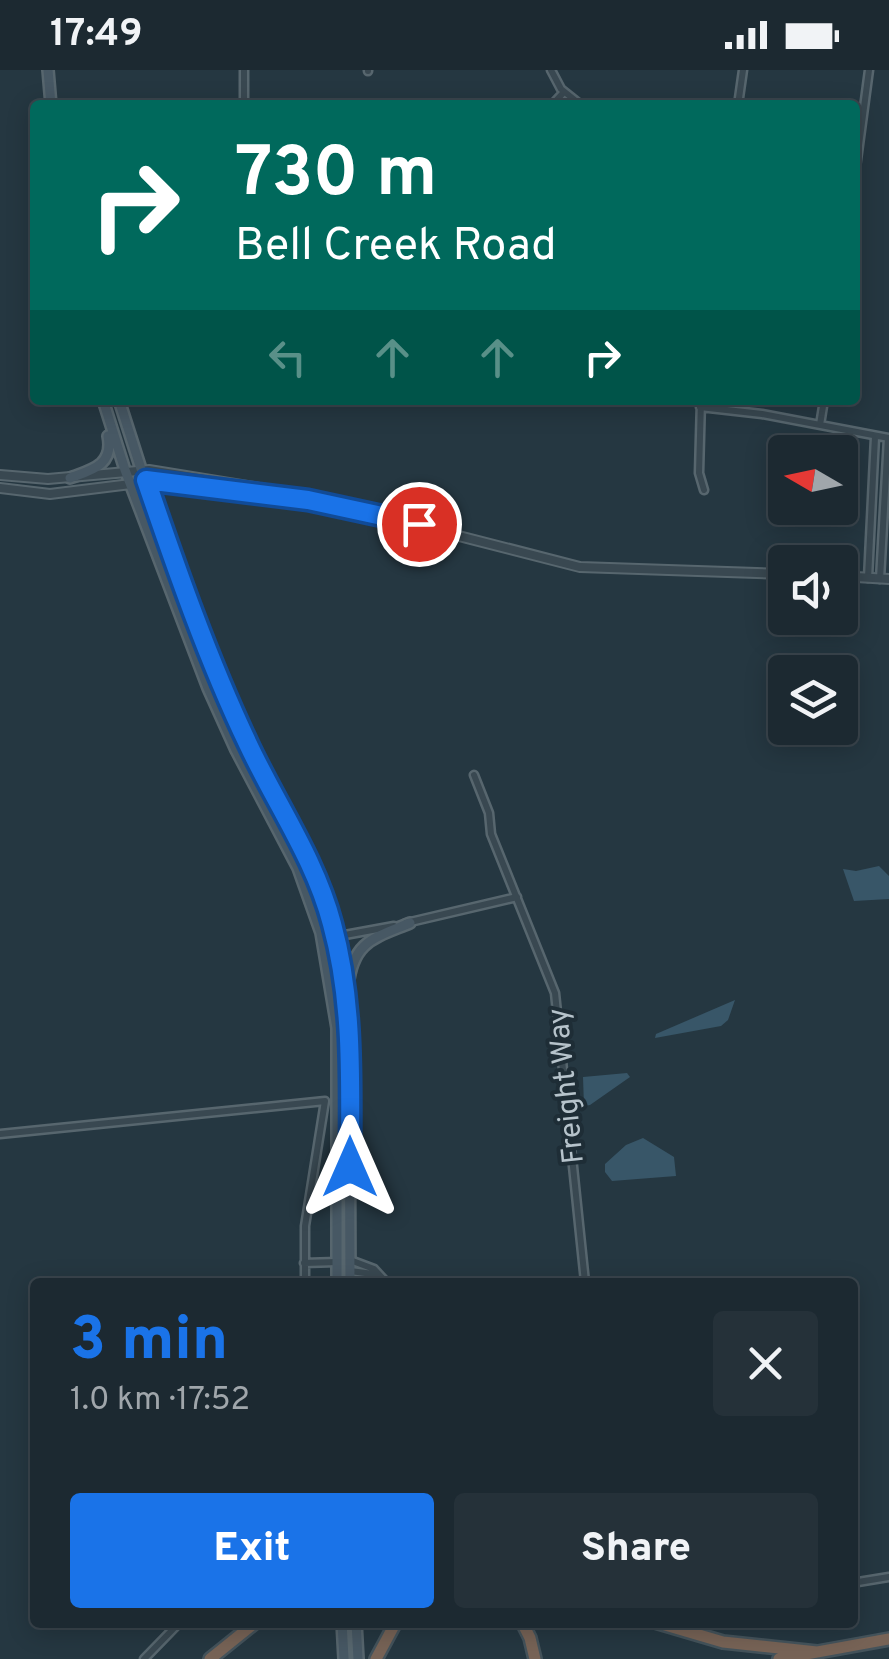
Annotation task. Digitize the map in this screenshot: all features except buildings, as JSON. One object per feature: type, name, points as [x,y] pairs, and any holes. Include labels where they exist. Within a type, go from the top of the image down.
[{"type":"highway","points":[[210,1659],[249,1628]]},
{"type":"highway","points":[[376,1659],[393,1628]]},
{"type":"highway","points":[[525,1628],[535,1659]]},
{"type":"highway","points":[[675,1628],[723,1642],[817,1652]]},
{"type":"highway","points":[[779,1659],[889,1640]]},
{"type":"main road","points":[[48,70],[51,100]]},
{"type":"main road","points":[[70,478],[101,466],[110,452],[101,405]]},
{"type":"main road","points":[[102,405],[214,702],[298,868],[323,940],[337,1028],[338,1278]]},
{"type":"main road","points":[[121,405],[233,711],[310,864],[336,937],[347,1003]]},
{"type":"main road","points":[[350,1273],[350,969],[358,951],[372,939],[410,922]]},
{"type":"main road","points":[[338,1262],[343,1255],[344,1220],[350,1200]]},
{"type":"main road","points":[[338,1262],[350,1273]]},
{"type":"main road","points":[[342,1628],[344,1659]]},
{"type":"main road","points":[[356,1628],[358,1659]]},
{"type":"street","points":[[244,70],[244,100]]},
{"type":"street","points":[[551,70],[564,92],[574,100]]},
{"type":"street","points":[[739,100],[743,70]]},
{"type":"street","points":[[860,140],[870,70]]},
{"type":"street","points":[[557,100],[564,92]]},
{"type":"street","points":[[701,405],[699,473],[704,490]]},
{"type":"street","points":[[707,405],[888,438],[885,579],[858,577]]},
{"type":"street","points":[[820,426],[823,405]]},
{"type":"street","points":[[868,578],[875,437]]},
{"type":"street","points":[[0,475],[70,478],[124,470],[308,500],[419,524],[580,567],[768,573]]},
{"type":"street","points":[[0,488],[50,494],[130,483],[144,475]]},
{"type":"street","name":"Freight Way","points":[[474,775],[489,812],[491,834],[557,1003],[585,1278]]},
{"type":"street","points":[[323,940],[517,897]]},
{"type":"street","points":[[0,1134],[325,1101],[305,1226],[305,1278]]},
{"type":"street","points":[[304,1263],[338,1262]]},
{"type":"street","points":[[350,1273],[369,1273],[377,1278]]},
{"type":"street","points":[[858,1582],[889,1576]]},
{"type":"street","points":[[144,1659],[174,1628]]},
{"type":"water","points":[[879,866],[889,876],[889,899],[854,901],[843,869],[856,871]]},
{"type":"water","points":[[735,1000],[728,1020],[721,1026],[655,1038],[656,1034]]},
{"type":"water","points":[[627,1073],[630,1077],[584,1106],[583,1077]]},
{"type":"water","points":[[643,1138],[674,1157],[676,1176],[612,1181],[605,1172],[605,1164],[626,1145]]},
{"type":"route","points":[[350,1167],[350,1027],[332,922],[295,832],[233,711],[146,480],[308,500],[419,524]]}]
